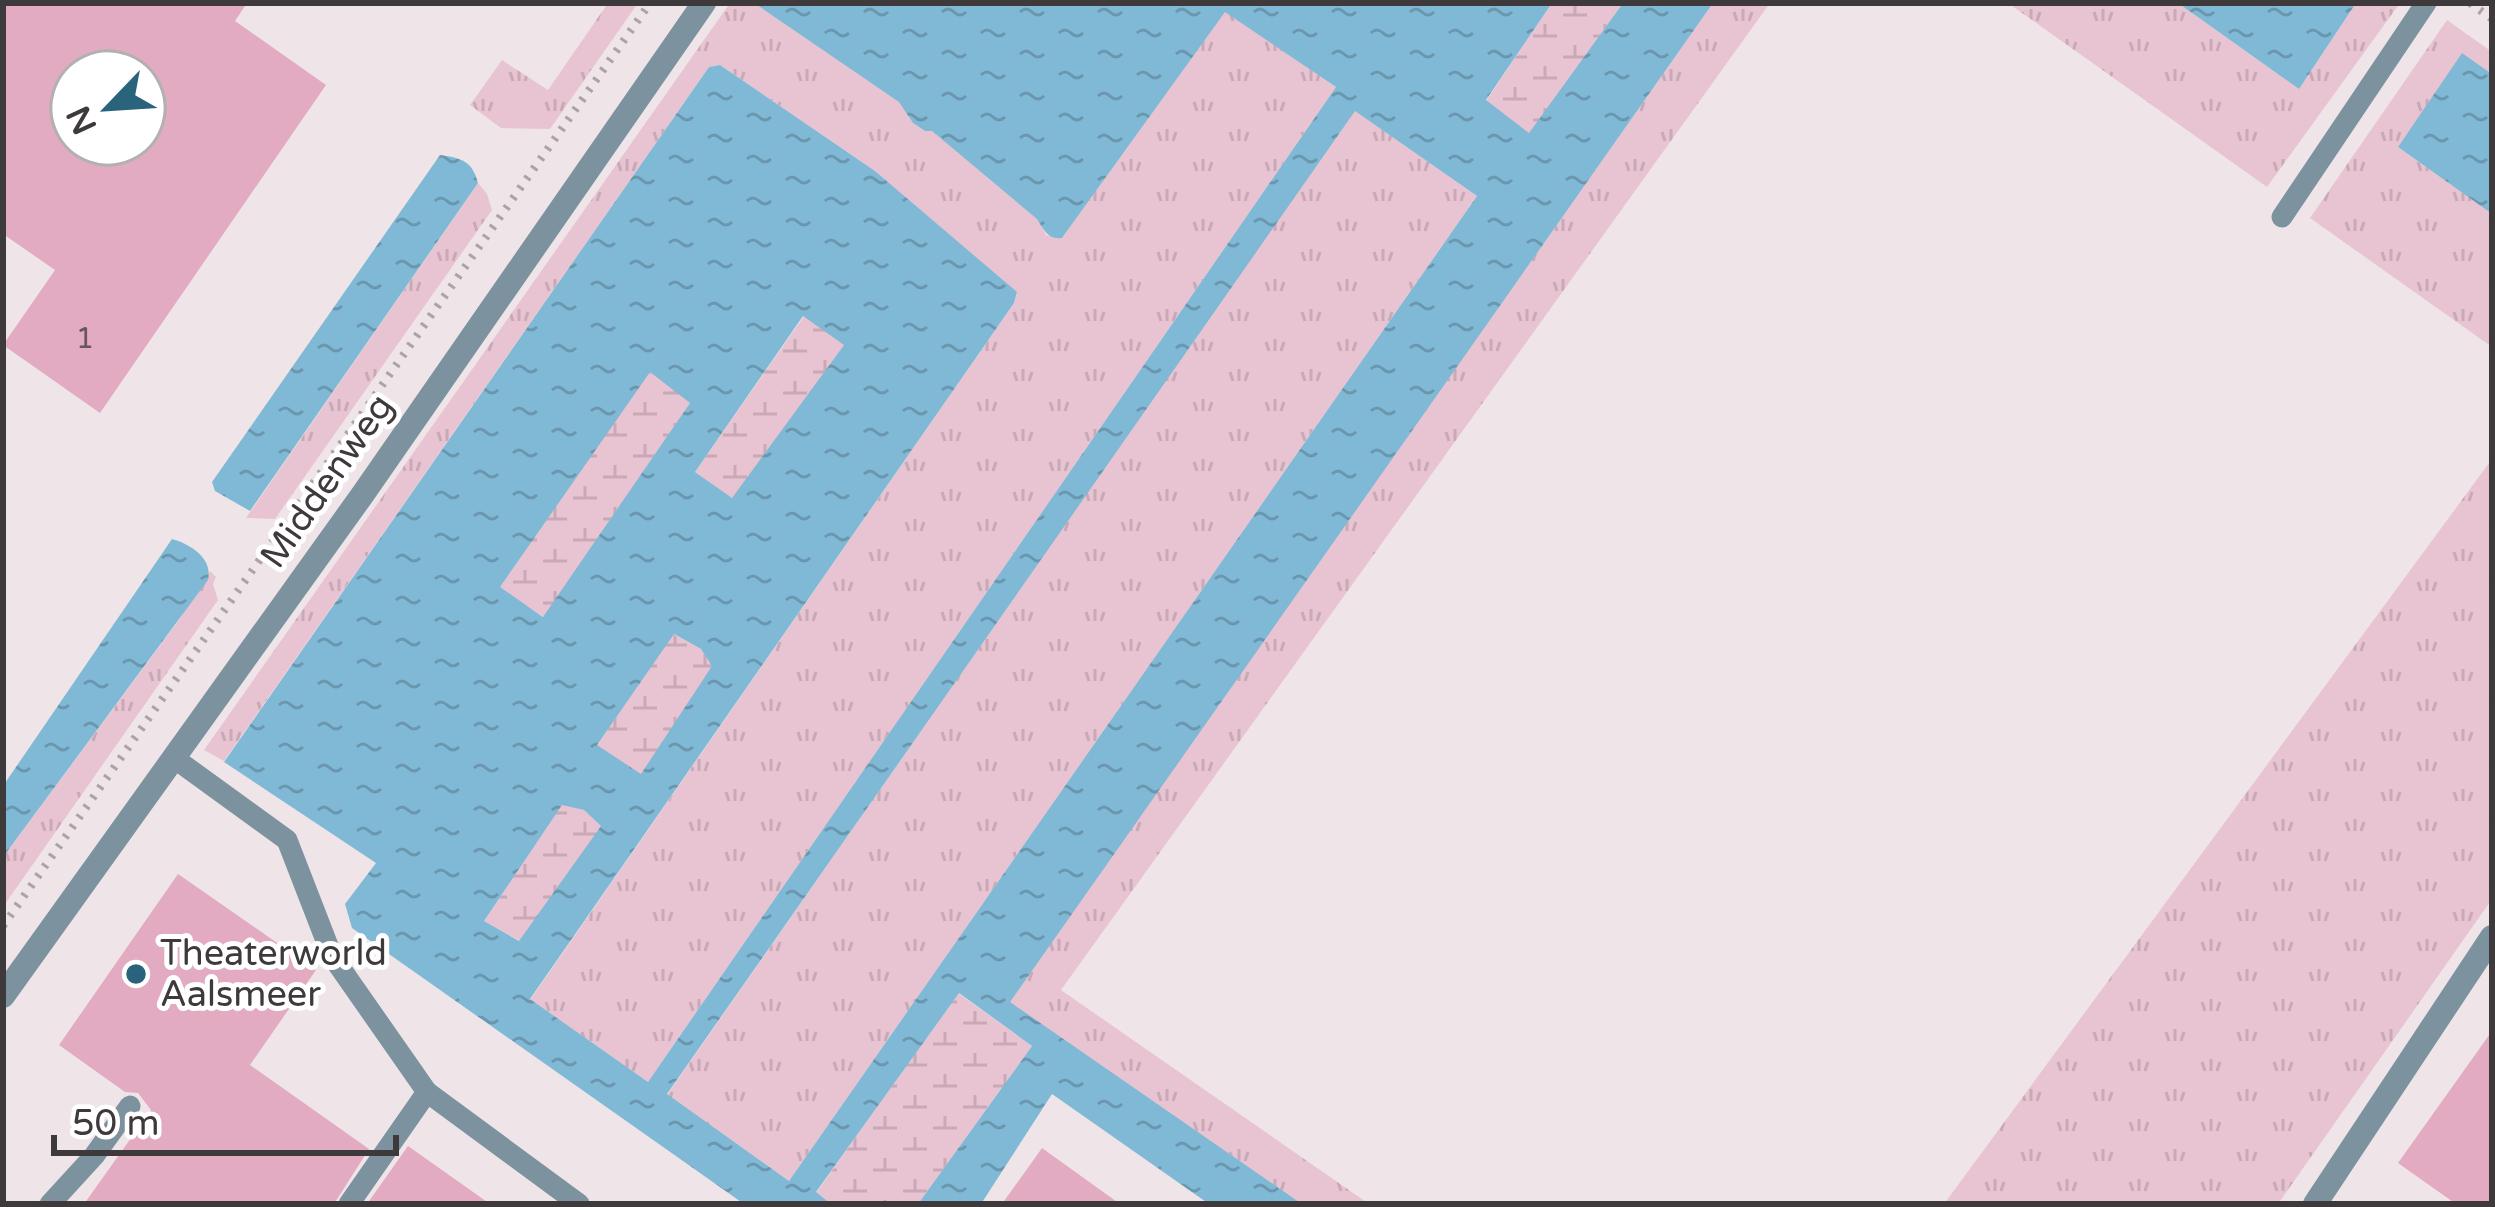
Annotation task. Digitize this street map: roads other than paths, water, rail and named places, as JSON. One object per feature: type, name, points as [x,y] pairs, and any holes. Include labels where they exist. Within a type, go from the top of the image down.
[{"type":"street","name":"Middenweg","points":[[3,996],[704,3]]},
{"type":"street","points":[[2327,1200],[2490,944]]},
{"type":"lane","points":[[2282,217],[2426,3]]},
{"type":"lane","points":[[173,758],[287,840],[332,956],[427,1092],[579,1204]]},
{"type":"lane","points":[[349,1204],[427,1092]]},
{"type":"lane","points":[[50,1204],[94,1156],[130,1106]]},
{"type":"water","points":[[754,3],[1552,3],[1486,100],[1529,133],[1623,3],[1713,3],[1010,1002],[1302,1204],[1209,1204],[1052,1094],[981,1204],[918,1204],[1032,1046],[959,993],[816,1192],[831,1204],[744,1204],[352,928],[345,904],[376,863],[224,762],[709,67],[720,65],[875,171],[1017,292],[1014,303],[530,999],[648,1082],[1336,87],[1225,12],[1062,238],[1047,233],[1037,219],[932,131],[913,123],[899,102]],"holes":[[[1355,111],[1477,196],[789,1181],[667,1094]],[[803,316],[844,345],[732,498],[695,472]],[[650,372],[690,403],[543,617],[500,587]],[[674,634],[701,649],[712,666],[641,774],[597,745]],[[562,805],[584,810],[601,826],[519,941],[484,921]]]},
{"type":"water","points":[[2178,3],[2356,3],[2299,89]]},
{"type":"water","points":[[2462,53],[2492,74],[2492,214],[2398,147]]},
{"type":"water","points":[[440,155],[465,162],[478,183],[250,511],[215,491],[212,482]]},
{"type":"water","points":[[172,539],[204,559],[208,580],[3,857],[3,786]]},
{"type":"place","name":"Theaterworld Aalsmeer","points":[[136,974]]}]
